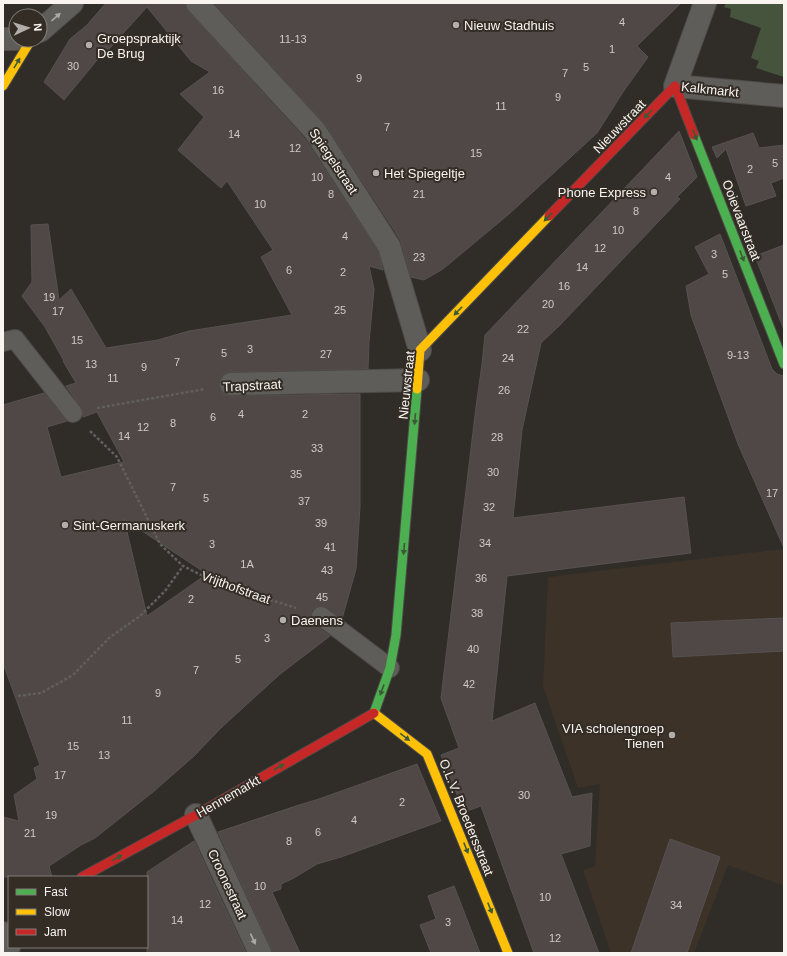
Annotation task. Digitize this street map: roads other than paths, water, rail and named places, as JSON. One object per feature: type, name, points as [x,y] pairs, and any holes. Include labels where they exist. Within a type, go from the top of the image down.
[{"type":"street","points":[[48,24],[72,3]]},
{"type":"street","name":"Spiegelstraat","points":[[197,3],[315,131],[389,246],[420,350]]},
{"type":"street","name":"Kalkmarkt","points":[[705,3],[676,86],[784,96]]},
{"type":"street","points":[[3,86],[26,48]]},
{"type":"street","name":"Nieuwstraat","points":[[374,713],[390,668],[396,635],[420,350],[676,86]]},
{"type":"street","name":"Ooievaarstraat","points":[[676,86],[784,364]]},
{"type":"street","name":"Trapstraat","points":[[231,384],[418,380]]},
{"type":"street","name":"Hennemarkt","points":[[84,876],[196,815],[374,713]]},
{"type":"street","name":"O.L.V. Broedersstraat","points":[[374,713],[427,754],[508,953]]},
{"type":"street","name":"Croonestraat","points":[[196,815],[260,953]]},
{"type":"street","points":[[3,933],[8,945]]},
{"type":"lane","points":[[3,342],[14,339],[74,413]]},
{"type":"lane","points":[[320,616],[390,668]]},
{"type":"place","name":"Nieuw Stadhuis","points":[[456,25]]},
{"type":"place","name":"Groepspraktijk De Brug","points":[[89,45]]},
{"type":"place","name":"Het Spiegeltje","points":[[376,173]]},
{"type":"place","name":"Phone Express","points":[[654,192]]},
{"type":"place","name":"Sint-Germanuskerk","points":[[65,525]]},
{"type":"place","name":"Daenens","points":[[283,620]]},
{"type":"place","name":"VIA scholengroep Tienen","points":[[672,735]]}]
